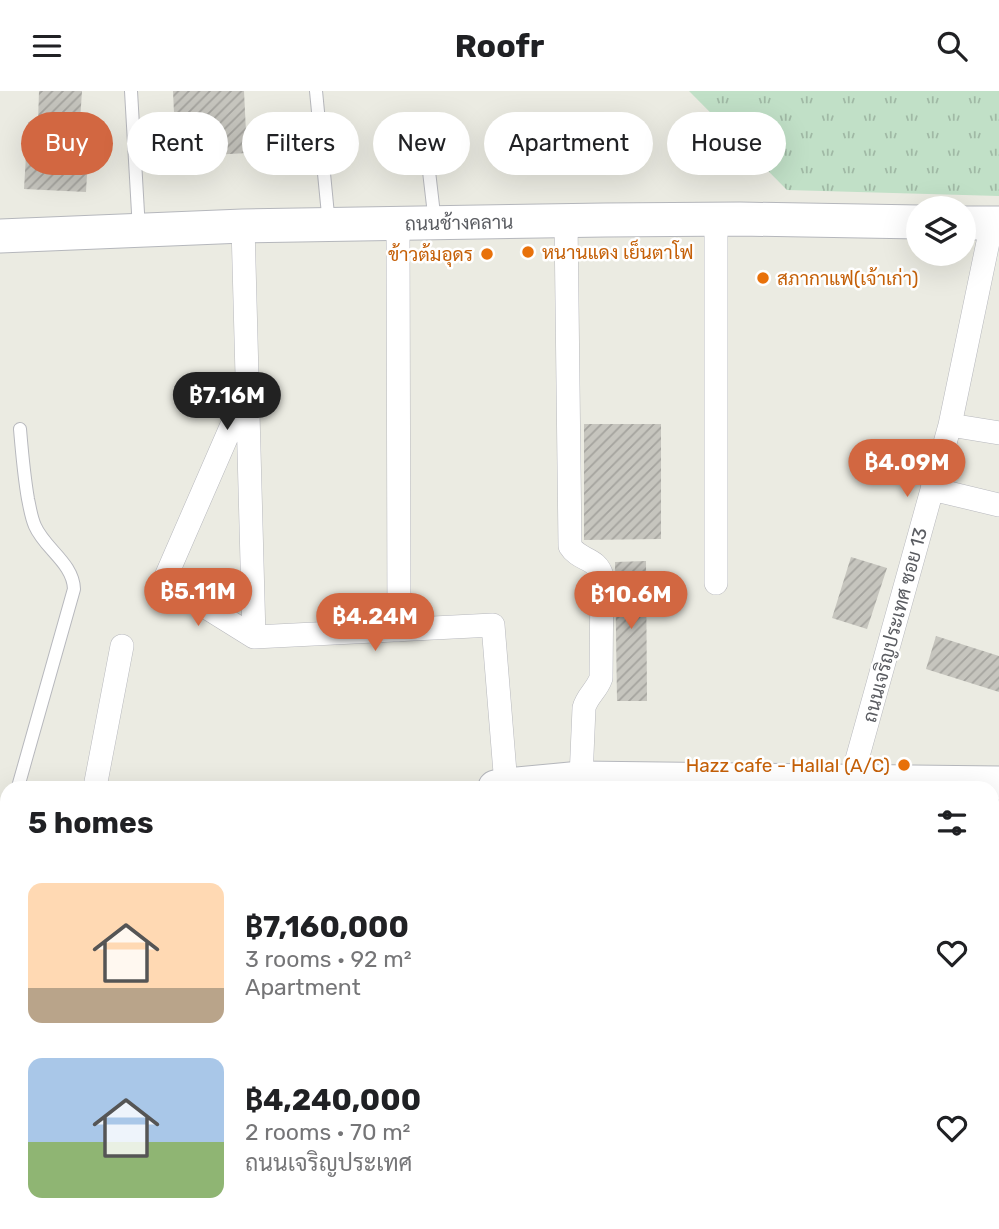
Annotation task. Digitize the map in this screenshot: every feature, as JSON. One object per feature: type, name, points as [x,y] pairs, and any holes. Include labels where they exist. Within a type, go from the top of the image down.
[{"type":"street","name":"ถนนช้างคลาน","points":[[0,236],[243,226],[716,219],[906,222]]},
{"type":"street","points":[[716,219],[716,583]]},
{"type":"street","points":[[566,221],[570,545],[575,553],[596,564],[602,576],[601,678],[599,685],[585,702],[573,781]]},
{"type":"street","name":"ถนนเจริญประเทศ ซอย 13","points":[[862,781],[950,425],[985,223]]},
{"type":"street","points":[[398,224],[399,630]]},
{"type":"street","points":[[243,226],[254,637]]},
{"type":"street","points":[[248,388],[164,582],[254,637],[493,625],[500,781]]},
{"type":"street","points":[[950,425],[999,433]]},
{"type":"street","points":[[932,489],[999,505]]},
{"type":"street","points":[[96,781],[122,646]]},
{"type":"lane","points":[[131,91],[139,230]]},
{"type":"lane","points":[[316,91],[329,225]]},
{"type":"lane","points":[[429,175],[435,223]]},
{"type":"lane","points":[[20,429],[23,471],[33,520],[41,536],[70,572],[74,589],[20,781]]},
{"type":"green space","points":[[689,91],[999,91],[999,196],[787,190],[772,175],[786,175],[786,112],[710,112]]},
{"type":"building","points":[[39,91],[82,91],[81,112],[38,112]]},
{"type":"building","points":[[173,91],[244,91],[242,153],[228,154],[228,112],[174,112]]},
{"type":"building","points":[[25,175],[87,175],[86,192],[24,189]]},
{"type":"building","points":[[584,424],[661,424],[661,539],[584,540]]},
{"type":"building","points":[[851,557],[887,568],[867,629],[832,618]]},
{"type":"building","points":[[646,561],[647,701],[617,701],[615,562]]},
{"type":"building","points":[[936,636],[999,656],[999,692],[926,669]]},
{"type":"place","name":"หนานแดง เย็นตาโฟ","points":[[528,252]]},
{"type":"place","name":"ข้าวต้มอุดร","points":[[487,254]]},
{"type":"place","name":"สภากาแฟ(เจ้าเก่า)","points":[[763,278]]},
{"type":"place","name":"Hazz cafe - Hallal (A/C)","points":[[904,765]]}]
